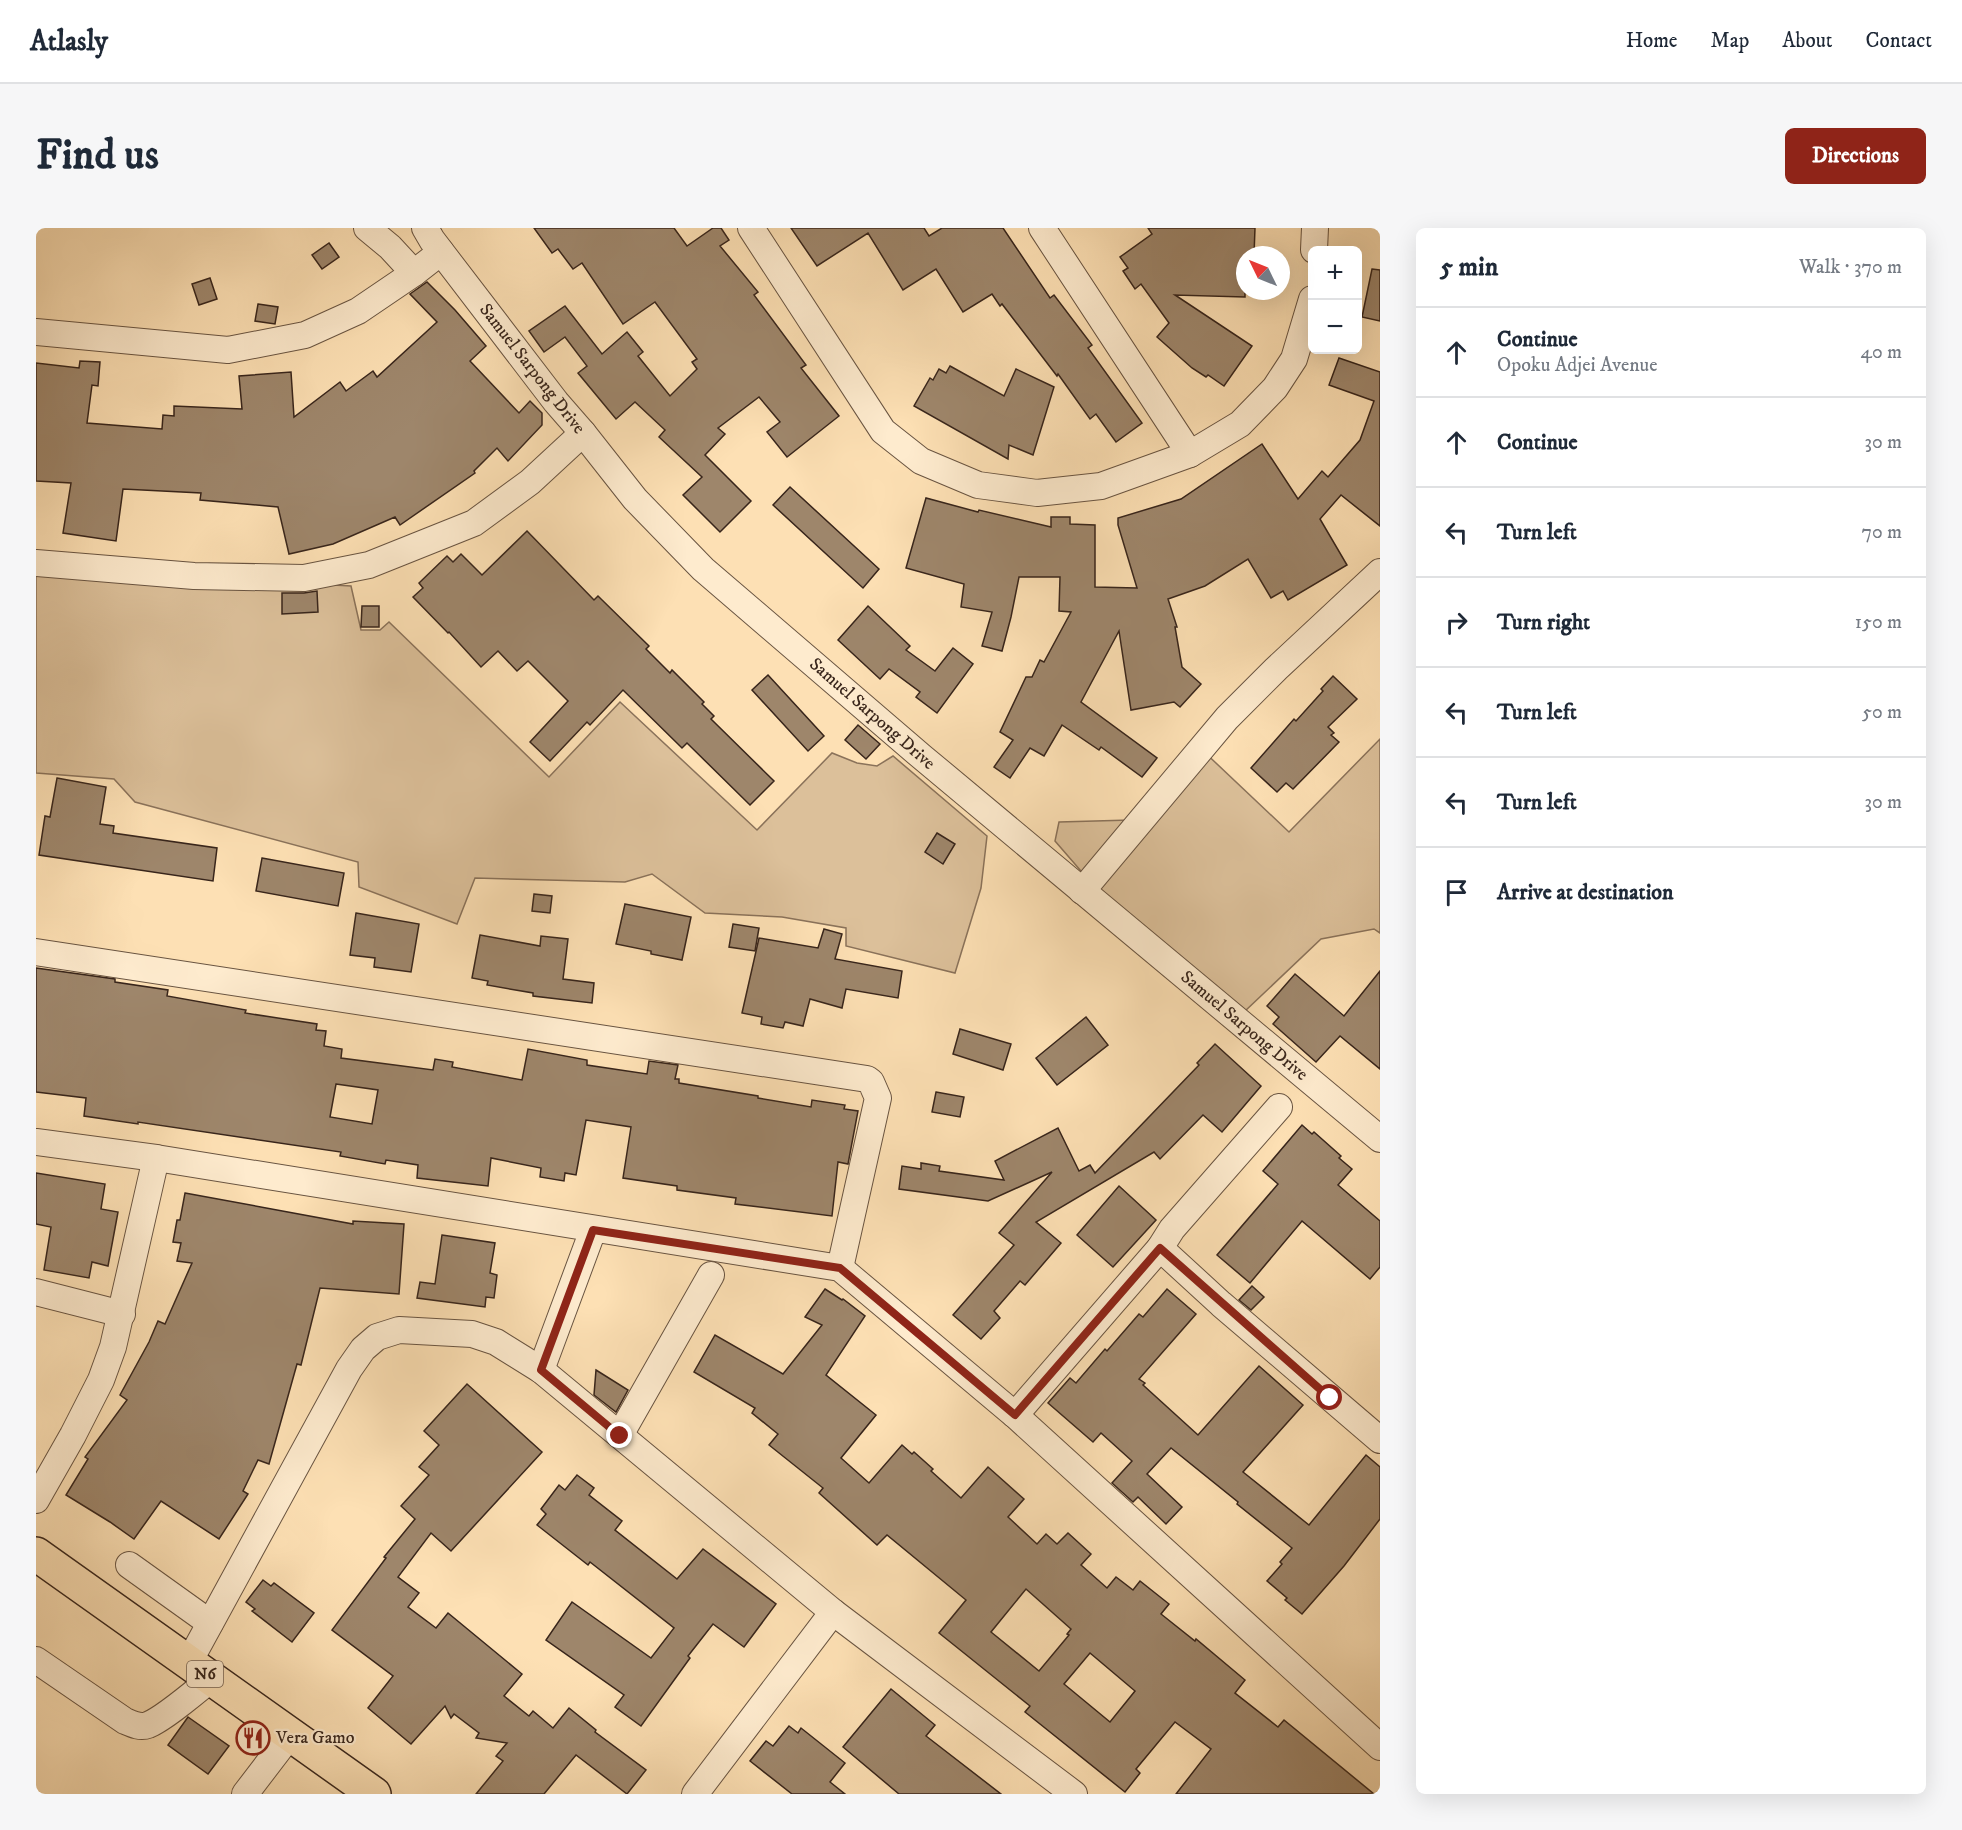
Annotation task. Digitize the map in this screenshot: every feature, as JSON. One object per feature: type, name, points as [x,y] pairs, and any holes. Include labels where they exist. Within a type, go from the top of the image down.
[{"type":"highway","name":"N6","points":[[36,1554],[374,1794]]},
{"type":"street","points":[[367,228],[390,247],[414,273]]},
{"type":"street","name":"Samuel Sarpong Drive","points":[[425,228],[556,402],[635,499],[703,568],[922,757],[1380,1139]]},
{"type":"street","points":[[751,228],[883,431],[921,461],[978,485],[1037,494],[1101,486],[1190,454],[1240,424],[1275,388],[1294,359],[1312,300]]},
{"type":"street","points":[[1042,228],[1190,454]]},
{"type":"street","points":[[1314,246],[1315,228]]},
{"type":"street","points":[[36,332],[228,350],[305,334],[358,311],[441,252]]},
{"type":"street","points":[[36,563],[194,576],[304,578],[369,565],[474,523],[530,482],[583,433]]},
{"type":"street","points":[[1082,891],[1227,718],[1380,572]]},
{"type":"street","points":[[36,952],[867,1079],[871,1082],[878,1098],[840,1268]]},
{"type":"street","points":[[1015,1415],[1160,1248],[1172,1229],[1280,1107]]},
{"type":"street","points":[[36,1142],[156,1158],[840,1268],[1015,1415],[1380,1747]]},
{"type":"street","points":[[36,1500],[101,1380],[113,1347],[156,1158]]},
{"type":"street","points":[[541,1370],[593,1230]]},
{"type":"street","points":[[1160,1248],[1221,1304],[1380,1440]]},
{"type":"street","points":[[620,1436],[711,1275]]},
{"type":"street","points":[[36,1292],[122,1314]]},
{"type":"street","points":[[36,1660],[125,1721],[140,1726],[148,1725],[165,1714],[200,1671],[210,1623],[349,1369],[363,1349],[377,1337],[399,1330],[472,1334],[496,1342],[541,1370],[833,1612],[1074,1794]]},
{"type":"street","points":[[129,1565],[210,1623]]},
{"type":"street","points":[[701,1792],[833,1612]]},
{"type":"street","points":[[245,1794],[290,1735]]},
{"type":"shaded area","points":[[36,568],[351,586],[361,630],[380,630],[389,622],[549,777],[620,702],[757,830],[832,753],[857,763],[877,766],[893,756],[987,836],[981,888],[955,973],[846,946],[846,928],[782,917],[705,913],[652,874],[625,882],[475,878],[457,924],[359,887],[358,862],[135,802],[114,779],[36,773]]},
{"type":"shaded area","points":[[1380,739],[1380,933],[1374,929],[1321,939],[1244,1012],[1087,878],[1055,841],[1059,822],[1131,820],[1199,747],[1289,832]]},
{"type":"building","points":[[534,228],[674,228],[687,246],[713,228],[721,228],[729,240],[720,246],[758,292],[754,295],[806,365],[801,368],[839,416],[787,457],[767,432],[780,422],[759,397],[718,428],[725,434],[705,455],[751,501],[720,532],[683,495],[702,477],[659,437],[665,430],[635,402],[616,419],[578,373],[587,366],[565,337],[544,352],[529,331],[565,306],[602,354],[627,332],[643,352],[638,356],[670,396],[697,369],[692,362],[697,359],[655,302],[623,324],[582,263],[573,269],[558,249],[552,253]]},
{"type":"building","points":[[791,228],[924,228],[929,236],[942,228],[1003,228],[1050,298],[1054,295],[1092,345],[1088,348],[1142,423],[1116,442],[1096,414],[1090,419],[1058,374],[1057,376],[992,294],[963,312],[936,269],[903,290],[868,233],[817,266]]},
{"type":"building","points":[[1148,228],[1255,228],[1254,246],[1236,246],[1236,297],[1175,295],[1252,346],[1224,386],[1192,368],[1157,337],[1169,323],[1141,284],[1135,289],[1123,271],[1128,268],[1120,257],[1152,234]]},
{"type":"building","points":[[329,243],[339,257],[322,269],[312,255]]},
{"type":"building","points":[[1372,269],[1380,270],[1380,321],[1362,317]]},
{"type":"building","points":[[210,278],[217,299],[199,305],[192,284]]},
{"type":"building","points":[[427,282],[486,346],[470,361],[519,413],[530,401],[542,413],[542,425],[508,461],[497,448],[474,471],[475,473],[400,525],[395,517],[333,544],[289,554],[278,507],[200,500],[201,493],[123,489],[116,541],[63,533],[71,483],[36,481],[36,363],[79,368],[80,361],[100,362],[98,386],[92,385],[87,423],[162,429],[163,415],[174,416],[174,406],[242,409],[239,376],[291,372],[294,417],[340,382],[346,391],[373,371],[377,377],[437,322],[410,294]]},
{"type":"building","points":[[258,304],[278,307],[275,324],[255,321]]},
{"type":"building","points":[[1339,358],[1380,372],[1380,526],[1341,495],[1320,519],[1347,565],[1288,600],[1283,591],[1271,598],[1248,559],[1205,586],[1168,599],[1177,627],[1175,627],[1182,667],[1201,684],[1180,707],[1174,702],[1131,710],[1119,631],[1081,702],[1157,758],[1142,777],[1101,747],[1099,750],[1062,725],[1044,756],[1030,748],[1010,778],[994,767],[1013,740],[1000,732],[1026,677],[1032,677],[1040,660],[1044,662],[1071,612],[1059,611],[1060,577],[1019,577],[1002,651],[982,646],[992,612],[961,607],[964,584],[906,568],[926,498],[978,512],[979,510],[1051,527],[1051,517],[1070,517],[1070,524],[1095,525],[1095,587],[1137,588],[1118,525],[1118,518],[1181,499],[1262,444],[1298,499],[1322,471],[1328,477],[1360,440],[1374,401],[1329,385]]},
{"type":"building","points":[[950,366],[1004,396],[1016,369],[1054,387],[1033,455],[1009,445],[1008,459],[914,406],[930,378],[933,380],[939,369],[946,373]]},
{"type":"building","points":[[790,487],[879,569],[863,588],[773,505]]},
{"type":"building","points":[[527,531],[594,600],[598,596],[649,646],[646,649],[670,673],[672,670],[704,702],[702,704],[714,716],[711,719],[774,781],[750,805],[687,743],[682,748],[623,690],[590,725],[587,722],[550,761],[530,742],[568,701],[528,661],[517,671],[498,651],[481,667],[413,597],[423,588],[419,583],[447,556],[453,562],[461,554],[482,575]]},
{"type":"building","points":[[317,591],[318,612],[282,614],[282,593]]},
{"type":"building","points":[[362,606],[379,606],[379,627],[361,627]]},
{"type":"building","points":[[868,606],[910,646],[906,650],[935,671],[953,648],[973,664],[937,713],[916,697],[920,692],[889,669],[880,679],[838,640]]},
{"type":"building","points":[[768,675],[824,736],[808,751],[752,690]]},
{"type":"building","points":[[1333,676],[1357,699],[1328,727],[1334,733],[1331,735],[1339,742],[1293,789],[1286,783],[1277,792],[1251,768],[1294,719],[1296,721],[1323,691],[1321,689]]},
{"type":"building","points":[[858,725],[880,744],[866,759],[845,740]]},
{"type":"building","points":[[57,778],[106,787],[100,824],[114,826],[113,833],[217,848],[213,881],[39,855],[45,816],[50,817]]},
{"type":"building","points":[[937,833],[955,844],[943,864],[925,852]]},
{"type":"building","points":[[262,858],[344,873],[338,906],[256,891]]},
{"type":"building","points":[[534,894],[552,896],[550,913],[532,911]]},
{"type":"building","points":[[625,904],[691,917],[682,960],[616,944]]},
{"type":"building","points":[[356,913],[419,924],[411,972],[374,967],[375,958],[350,955]]},
{"type":"building","points":[[733,924],[759,928],[755,951],[729,947]]},
{"type":"building","points":[[824,929],[842,934],[835,959],[902,971],[898,998],[846,989],[842,1008],[810,999],[803,1026],[785,1022],[783,1028],[761,1024],[762,1017],[742,1013],[759,938],[818,948]]},
{"type":"building","points":[[480,935],[540,946],[541,936],[568,939],[563,979],[594,983],[592,1003],[533,996],[533,993],[487,985],[488,981],[472,978]]},
{"type":"building","points":[[36,968],[115,979],[115,982],[168,990],[167,996],[246,1010],[245,1013],[317,1024],[316,1030],[326,1031],[324,1046],[342,1049],[341,1058],[433,1070],[435,1059],[453,1062],[452,1067],[522,1080],[528,1049],[587,1060],[587,1065],[647,1074],[649,1061],[678,1065],[675,1079],[679,1079],[679,1083],[811,1107],[812,1100],[845,1105],[844,1109],[858,1111],[848,1164],[838,1162],[832,1216],[735,1204],[736,1198],[677,1190],[677,1186],[623,1178],[631,1127],[586,1120],[576,1175],[565,1173],[564,1181],[540,1177],[541,1168],[491,1158],[488,1186],[417,1178],[418,1165],[386,1160],[385,1164],[340,1156],[341,1152],[84,1116],[86,1098],[36,1092]],"holes":[[[336,1084],[378,1090],[372,1124],[330,1117]]]},
{"type":"building","points":[[1380,971],[1380,1069],[1340,1036],[1316,1062],[1273,1024],[1279,1017],[1267,1006],[1295,974],[1344,1016]]},
{"type":"building","points":[[1086,1017],[1108,1045],[1057,1085],[1036,1058]]},
{"type":"building","points":[[960,1029],[1011,1044],[1003,1070],[953,1054]]},
{"type":"building","points":[[1215,1044],[1261,1086],[1222,1132],[1203,1115],[1160,1159],[1154,1152],[1036,1222],[1061,1243],[1025,1285],[1020,1281],[994,1311],[1000,1318],[981,1339],[953,1315],[1014,1245],[999,1233],[1052,1172],[988,1201],[899,1189],[902,1166],[921,1169],[921,1163],[940,1166],[939,1171],[1004,1180],[995,1161],[1058,1128],[1079,1171],[1090,1165],[1095,1173],[1199,1065],[1197,1063]]},
{"type":"building","points":[[936,1092],[964,1097],[960,1117],[932,1112]]},
{"type":"building","points":[[1302,1125],[1312,1134],[1314,1132],[1352,1169],[1338,1185],[1380,1221],[1380,1267],[1370,1279],[1302,1221],[1250,1283],[1217,1255],[1278,1184],[1263,1171]]},
{"type":"building","points":[[36,1173],[105,1184],[101,1209],[118,1212],[108,1266],[92,1262],[89,1278],[44,1270],[51,1227],[36,1224]]},
{"type":"building","points":[[1119,1186],[1156,1220],[1113,1267],[1077,1235]]},
{"type":"building","points":[[185,1193],[353,1224],[353,1221],[404,1224],[399,1294],[320,1288],[301,1365],[297,1364],[269,1464],[258,1460],[243,1491],[248,1494],[219,1539],[161,1501],[134,1539],[66,1495],[88,1459],[85,1457],[127,1400],[120,1395],[158,1321],[165,1324],[192,1263],[177,1261],[181,1243],[173,1242]]},
{"type":"building","points":[[442,1235],[495,1243],[490,1273],[497,1275],[494,1298],[486,1297],[485,1307],[417,1298],[420,1282],[435,1284]]},
{"type":"building","points":[[1252,1286],[1264,1297],[1251,1310],[1239,1300]]},
{"type":"building","points":[[825,1289],[865,1316],[826,1375],[876,1415],[841,1458],[869,1483],[902,1445],[912,1454],[914,1452],[933,1469],[931,1471],[961,1498],[988,1467],[1024,1499],[1008,1517],[1037,1544],[1046,1534],[1057,1544],[1068,1533],[1091,1554],[1081,1565],[1107,1588],[1116,1577],[1133,1590],[1140,1581],[1169,1604],[1161,1614],[1195,1641],[1196,1639],[1245,1680],[1235,1693],[1278,1727],[1284,1720],[1374,1794],[1176,1794],[1211,1749],[1175,1722],[1136,1769],[1140,1773],[1125,1792],[1025,1712],[1030,1706],[939,1633],[966,1600],[887,1535],[877,1545],[819,1493],[823,1488],[769,1445],[778,1434],[752,1413],[755,1408],[694,1372],[715,1335],[783,1374],[822,1325],[805,1317]],"holes":[[[1026,1589],[1071,1629],[1067,1634],[1069,1635],[1039,1671],[991,1632]],[[1090,1653],[1135,1691],[1110,1722],[1064,1684]]]},
{"type":"building","points":[[1167,1289],[1196,1314],[1139,1379],[1198,1435],[1259,1366],[1303,1405],[1243,1472],[1309,1525],[1366,1455],[1380,1467],[1380,1519],[1344,1566],[1302,1614],[1267,1581],[1292,1548],[1237,1504],[1238,1502],[1171,1448],[1147,1474],[1182,1507],[1166,1524],[1138,1497],[1133,1502],[1112,1483],[1132,1461],[1101,1433],[1093,1442],[1048,1403],[1070,1378],[1076,1383],[1105,1349],[1107,1351],[1139,1314],[1143,1317]]},
{"type":"building","points":[[596,1370],[628,1390],[616,1412],[594,1395]]},
{"type":"building","points":[[467,1384],[542,1452],[451,1551],[431,1533],[398,1577],[419,1593],[408,1607],[436,1628],[448,1613],[522,1674],[504,1696],[529,1716],[533,1711],[553,1728],[569,1708],[596,1730],[595,1732],[646,1770],[627,1794],[576,1755],[544,1794],[476,1794],[503,1761],[496,1756],[507,1743],[476,1738],[479,1733],[454,1714],[451,1718],[445,1706],[411,1744],[368,1708],[393,1676],[332,1630],[386,1558],[384,1557],[415,1519],[401,1506],[429,1475],[419,1467],[439,1445],[424,1431]]},
{"type":"building","points":[[577,1475],[594,1488],[589,1495],[622,1521],[615,1530],[677,1579],[703,1549],[776,1604],[744,1647],[713,1624],[688,1656],[690,1658],[641,1726],[615,1707],[624,1695],[546,1640],[572,1602],[651,1658],[674,1628],[590,1562],[588,1565],[537,1525],[546,1514],[541,1509],[559,1485],[565,1490]]},
{"type":"building","points":[[263,1580],[271,1586],[274,1583],[314,1613],[292,1642],[252,1611],[255,1609],[246,1602]]},
{"type":"building","points":[[891,1689],[935,1725],[926,1736],[1001,1794],[899,1794],[843,1747]]},
{"type":"building","points":[[188,1717],[229,1746],[208,1774],[168,1745]]},
{"type":"building","points":[[789,1726],[798,1733],[801,1728],[845,1763],[830,1782],[845,1794],[792,1794],[750,1761],[766,1741],[773,1746]]},
{"type":"place","name":"Vera Gamo","points":[[253,1738]]},
{"type":"route","points":[[620,1436],[541,1370],[593,1230],[840,1268],[1015,1415],[1160,1248],[1330,1398]]}]
